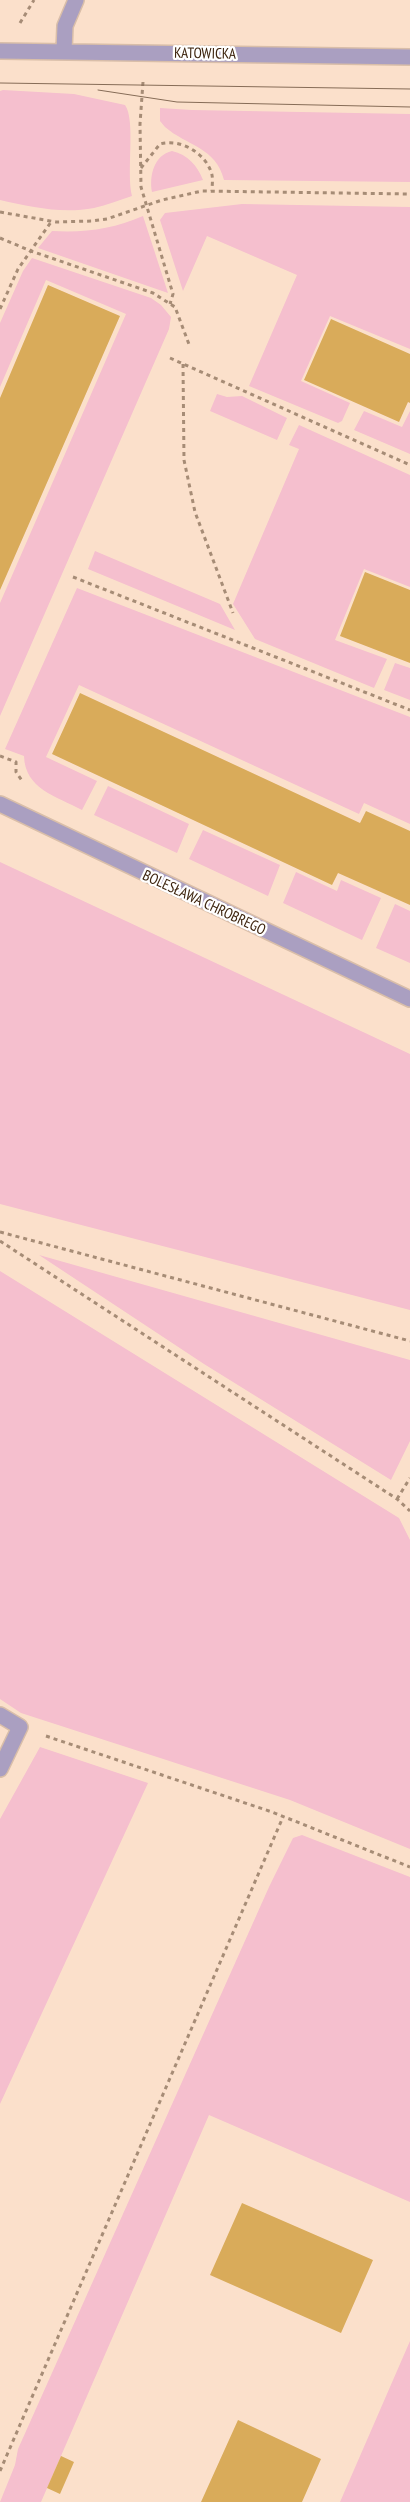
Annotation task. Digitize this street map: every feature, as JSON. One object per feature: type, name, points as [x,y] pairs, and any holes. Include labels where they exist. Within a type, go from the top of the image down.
[{"type":"street","points":[[64,51],[65,26],[74,1]]},
{"type":"street","name":"KATOWICKA","points":[[0,52],[64,51],[410,57]]},
{"type":"street","name":"BOLESŁAWA CHROBREGO","points":[[0,804],[410,1000]]},
{"type":"street","points":[[0,1715],[20,1727],[0,1769]]},
{"type":"path","points":[[10,23],[20,23],[34,0]]},
{"type":"path","points":[[144,52],[140,124],[141,187],[173,294],[170,304]]},
{"type":"path","points":[[140,168],[160,144],[177,142],[190,148],[208,166],[212,176],[212,191]]},
{"type":"path","points":[[0,212],[52,222],[108,219],[191,193],[212,191],[410,194]]},
{"type":"path","points":[[0,309],[18,269],[52,222]]},
{"type":"path","points":[[0,238],[31,251],[153,293],[175,307],[190,347]]},
{"type":"path","points":[[170,358],[410,464]]},
{"type":"path","points":[[183,364],[184,460],[196,512],[233,613]]},
{"type":"path","points":[[73,578],[410,710]]},
{"type":"path","points":[[0,1232],[410,1341]]},
{"type":"path","points":[[0,1241],[397,1499],[410,1511]]},
{"type":"path","points":[[397,1499],[410,1478]]},
{"type":"path","points":[[20,1727],[284,1817],[410,1867]]},
{"type":"path","points":[[0,2471],[284,1817]]},
{"type":"shaded area","points":[[0,91],[74,94],[125,105],[130,122],[130,186],[132,196],[82,210],[58,210],[0,200]]},
{"type":"shaded area","points":[[160,108],[410,114],[410,182],[224,180],[220,169],[208,154],[165,127],[160,121]]},
{"type":"shaded area","points":[[172,151],[183,155],[191,161],[203,180],[152,192],[151,179],[154,167],[161,157]]},
{"type":"shaded area","points":[[242,204],[410,207],[410,349],[330,316],[301,381],[350,403],[342,421],[338,423],[249,386],[297,275],[207,236],[183,291],[160,220],[165,213]]},
{"type":"shaded area","points":[[143,216],[168,293],[38,248],[52,231],[99,229]]},
{"type":"shaded area","points":[[32,258],[151,298],[161,305],[171,317],[169,329],[0,716],[0,603],[126,314],[46,280],[0,387],[0,323],[23,271]]},
{"type":"shaded area","points":[[217,394],[227,397],[242,396],[287,418],[277,440],[210,411]]},
{"type":"shaded area","points":[[364,411],[402,427],[410,411],[410,454],[354,430]]},
{"type":"shaded area","points":[[299,425],[410,475],[410,587],[364,569],[335,640],[387,659],[374,688],[255,639],[233,604],[299,449],[289,445]]},
{"type":"shaded area","points":[[95,551],[220,604],[235,630],[88,569]]},
{"type":"shaded area","points":[[77,588],[410,717],[410,824],[364,803],[359,814],[79,685],[46,757],[97,781],[82,810],[44,790],[30,776],[24,756],[5,749]]},
{"type":"shaded area","points":[[395,663],[410,668],[410,700],[384,690]]},
{"type":"shaded area","points":[[108,786],[189,824],[177,853],[94,815]]},
{"type":"shaded area","points":[[203,830],[280,865],[268,896],[189,859]]},
{"type":"shaded area","points":[[0,862],[410,1054],[410,1310],[0,1204]]},
{"type":"shaded area","points":[[296,872],[337,891],[341,880],[381,898],[362,940],[283,903]]},
{"type":"shaded area","points":[[395,904],[410,911],[410,963],[376,948]]},
{"type":"shaded area","points":[[39,1255],[410,1360],[410,1441],[391,1480],[204,1364]]},
{"type":"shaded area","points":[[0,1271],[399,1518],[410,1540],[410,1849],[290,1800],[21,1713],[0,1699]]},
{"type":"shaded area","points":[[40,1747],[148,1783],[0,2104],[0,1819]]},
{"type":"shaded area","points":[[302,1835],[410,1877],[410,2202],[209,2115],[41,2502],[0,2502],[15,2465],[18,2449],[269,1887],[293,1838]]},
{"type":"shaded area","points":[[410,2341],[410,2502],[340,2502]]},
{"type":"building","points":[[48,285],[120,316],[0,590],[0,398]]},
{"type":"building","points":[[331,319],[410,354],[410,403],[408,402],[399,422],[304,380]]},
{"type":"building","points":[[365,572],[410,590],[410,663],[340,636]]},
{"type":"building","points":[[80,693],[360,823],[366,811],[410,831],[410,905],[338,873],[332,885],[52,754]]},
{"type":"building","points":[[242,2203],[373,2260],[341,2333],[210,2275]]},
{"type":"building","points":[[238,2420],[321,2459],[302,2502],[201,2502]]},
{"type":"building","points":[[61,2456],[74,2462],[60,2494],[47,2488]]},
{"type":"tram line","points":[[0,83],[410,89]]},
{"type":"tram line","points":[[98,90],[177,102],[410,107]]}]
